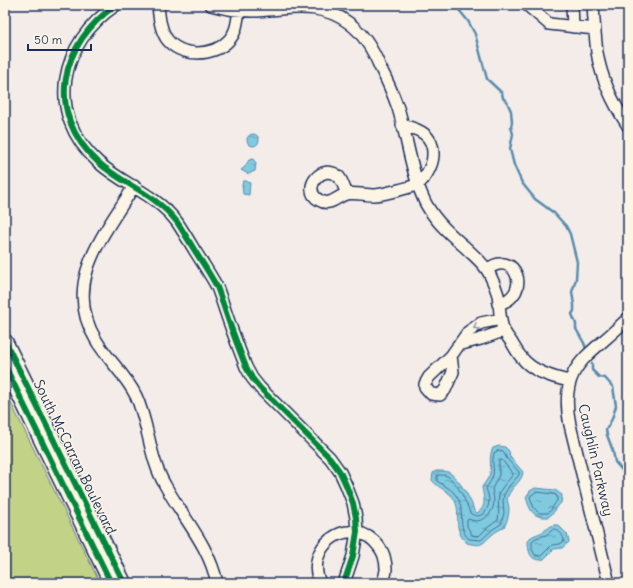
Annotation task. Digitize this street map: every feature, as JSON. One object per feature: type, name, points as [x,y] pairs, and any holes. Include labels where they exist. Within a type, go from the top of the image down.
[{"type":"main road","name":"South McCarran Boulevard","points":[[5,340],[124,583]]},
{"type":"main road","name":"South McCarran Boulevard","points":[[5,366],[111,583]]},
{"type":"street","points":[[116,5],[95,22],[78,43],[67,70],[65,96],[76,136],[81,145],[99,163],[153,198],[176,222],[217,288],[246,367],[252,378],[260,388],[330,458],[340,472],[353,503],[357,532],[353,556],[344,583]]},
{"type":"street","points":[[158,5],[162,30],[166,38],[180,50],[196,53],[215,49],[222,46],[229,40],[237,25],[239,11]]},
{"type":"street","points":[[211,5],[239,11],[312,7],[325,10],[336,15],[348,22],[359,32],[368,42],[392,92],[418,184],[426,203],[436,220],[480,261],[487,270],[496,288],[503,331],[522,358],[529,365],[538,370],[570,381]]},
{"type":"street","points":[[527,5],[549,24],[595,29]]},
{"type":"street","points":[[572,5],[573,27]]},
{"type":"street","points":[[593,5],[597,52],[603,78],[614,104],[628,126]]},
{"type":"street","points":[[347,194],[381,194],[418,184],[426,174],[433,160],[430,139],[421,131],[402,125]]},
{"type":"street","points":[[134,186],[99,242],[90,261],[83,289],[85,316],[90,330],[134,394],[140,406],[153,455],[164,483],[204,546],[217,583]]},
{"type":"street","points":[[487,270],[492,266],[502,264],[513,268],[516,274],[517,287],[514,296],[507,302],[498,304]]},
{"type":"street","name":"Caughlin Parkway","points":[[609,583],[568,415],[567,400],[570,381],[582,360],[628,318]]},
{"type":"street","points":[[451,356],[468,332],[478,325],[500,319]]},
{"type":"street","points":[[458,345],[503,331]]},
{"type":"street","points":[[320,583],[316,570],[319,553],[330,539],[347,532],[357,532],[371,539],[383,551],[387,566],[386,575],[382,583]]},
{"type":"green space","points":[[5,391],[100,583],[5,583]]},
{"type":"water","points":[[255,134],[258,135],[258,145],[251,146],[248,145],[247,138],[248,135]]},
{"type":"water","points":[[253,159],[256,163],[255,171],[248,174],[241,170],[249,160]]},
{"type":"water","points":[[243,181],[250,183],[249,195],[243,194]]},
{"type":"water","points":[[499,446],[505,447],[509,451],[510,457],[523,472],[507,499],[509,514],[507,521],[504,527],[494,533],[482,544],[477,545],[467,543],[459,532],[458,512],[455,501],[450,494],[437,486],[432,480],[433,473],[436,471],[444,471],[452,475],[464,489],[474,511],[477,513],[484,504],[482,487],[490,473],[490,457],[493,448]]},
{"type":"water","points":[[535,488],[555,490],[562,495],[561,503],[548,517],[536,515],[529,506],[526,497],[530,491]]},
{"type":"water","points":[[554,525],[558,525],[567,534],[569,542],[562,548],[554,549],[544,559],[539,560],[533,558],[529,552],[528,540]]},
{"type":"waterway","points":[[455,5],[468,21],[475,34],[487,79],[502,93],[503,98],[507,102],[511,111],[511,127],[513,134],[510,149],[514,165],[522,183],[535,199],[554,213],[566,226],[570,234],[577,262],[576,279],[572,292],[574,305],[574,311],[572,314],[576,324],[576,329],[587,351]]},
{"type":"waterway","points":[[592,363],[592,370],[599,377],[605,378],[613,387],[616,406],[612,419],[606,430],[615,462],[626,475],[628,481]]},
{"type":"cycle path","points":[[116,5],[97,21],[82,39],[71,58],[66,79],[65,101],[70,122],[81,143],[98,162],[118,177],[149,196],[168,212],[177,222],[217,287],[241,354],[252,378],[260,388],[330,458],[340,472],[353,503],[357,532],[353,556],[344,583]]},
{"type":"cycle path","points":[[5,341],[124,583]]},
{"type":"cycle path","points":[[5,366],[111,583]]}]
